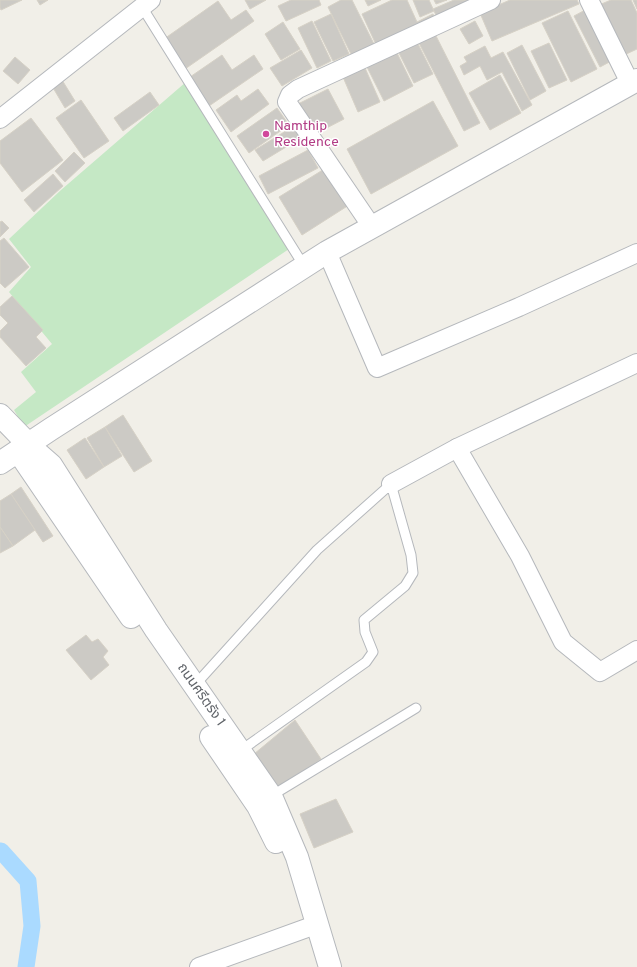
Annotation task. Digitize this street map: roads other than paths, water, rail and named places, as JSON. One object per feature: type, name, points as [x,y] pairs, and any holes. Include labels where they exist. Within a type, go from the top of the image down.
[{"type":"street","points":[[372,227],[287,102],[290,95],[298,89],[491,0]]},
{"type":"street","points":[[0,463],[327,252],[634,81],[589,0]]},
{"type":"street","points":[[0,119],[146,4]]},
{"type":"street","points":[[327,252],[377,368],[520,308],[637,253]]},
{"type":"street","points":[[391,484],[457,448],[637,363]]},
{"type":"street","points":[[0,415],[24,448]]},
{"type":"street","name":"ถนนศรีตรัง 1","points":[[24,448],[51,465],[156,630],[271,796],[297,857],[311,927],[315,967]]},
{"type":"street","name":"ถนนศรีตรัง 1","points":[[24,448],[258,806],[284,859],[311,927],[330,967]]},
{"type":"street","points":[[457,448],[520,556],[563,642],[600,672],[637,650]]},
{"type":"street","points":[[199,967],[311,927]]},
{"type":"lane","points":[[146,4],[304,266]]},
{"type":"lane","points":[[194,685],[317,550],[391,484],[411,555],[413,573],[405,586],[364,620],[372,652],[366,662],[240,751]]},
{"type":"lane","points":[[271,796],[416,708]]},
{"type":"waterway","points":[[0,851],[28,881],[32,926],[26,967]]},
{"type":"place","name":"Namthip Residence","points":[[266,134]]}]
